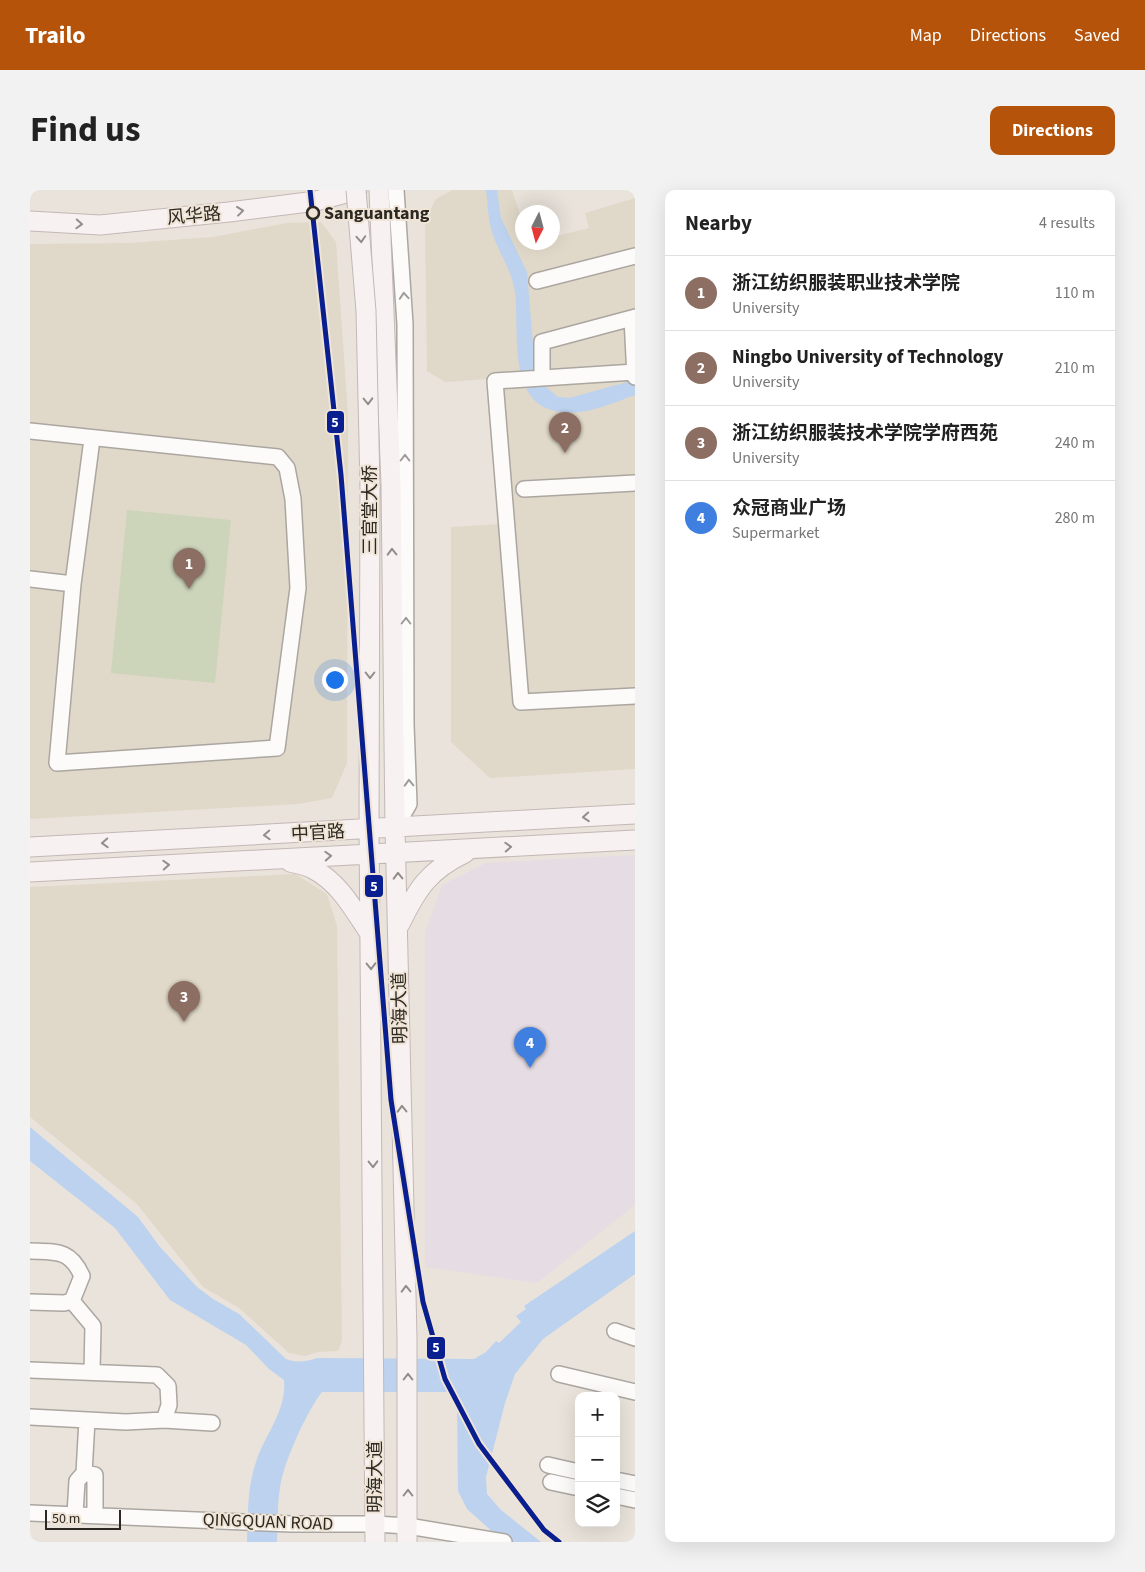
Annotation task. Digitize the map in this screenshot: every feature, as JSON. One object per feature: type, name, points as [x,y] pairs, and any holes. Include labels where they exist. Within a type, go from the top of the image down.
[{"type":"main road","name":"三官堂大桥","points":[[379,190],[391,484],[395,828]]},
{"type":"main road","name":"三官堂大桥","points":[[351,191],[366,311],[370,486],[369,830]]},
{"type":"main road","name":"风华路","points":[[30,221],[110,224],[316,201],[351,191]]},
{"type":"main road","name":"中官路","points":[[30,847],[635,814]]},
{"type":"main road","name":"明海大道","points":[[395,828],[398,854],[407,1337],[407,1534]]},
{"type":"main road","name":"明海大道","points":[[369,830],[371,854],[370,934],[376,1412],[375,1533]]},
{"type":"main road","name":"中官路","points":[[30,872],[635,840]]},
{"type":"main road","points":[[398,928],[414,896],[430,874],[445,862],[474,849]]},
{"type":"main road","points":[[279,859],[313,869],[334,884],[370,934]]},
{"type":"street","points":[[395,828],[409,804],[406,715],[406,324],[396,190]]},
{"type":"street","points":[[537,281],[635,256]]},
{"type":"street","points":[[542,377],[542,342],[633,318],[635,377]]},
{"type":"street","points":[[635,372],[494,381],[521,702],[635,696]]},
{"type":"street","points":[[30,431],[278,457],[287,468],[293,499],[298,588],[277,748],[56,763],[73,584],[92,438]]},
{"type":"street","points":[[524,489],[635,482]]},
{"type":"street","points":[[30,579],[73,584]]},
{"type":"street","points":[[30,1251],[58,1252],[76,1262],[82,1276],[72,1301]]},
{"type":"street","points":[[30,1302],[64,1303],[72,1301]]},
{"type":"street","points":[[72,1301],[93,1326],[92,1371]]},
{"type":"street","points":[[615,1331],[635,1338]]},
{"type":"street","points":[[30,1370],[157,1375],[168,1386],[169,1405],[164,1420]]},
{"type":"street","points":[[559,1374],[635,1392]]},
{"type":"street","points":[[30,1416],[87,1420],[164,1420],[212,1423]]},
{"type":"street","points":[[75,1514],[77,1481],[84,1473],[87,1420]]},
{"type":"street","points":[[548,1465],[575,1471]]},
{"type":"street","points":[[84,1473],[95,1475],[95,1515]]},
{"type":"street","points":[[620,1481],[635,1484]]},
{"type":"street","points":[[552,1482],[575,1487]]},
{"type":"street","points":[[620,1497],[635,1500]]},
{"type":"street","name":"QINGQUAN ROAD","points":[[30,1512],[292,1524],[375,1533],[455,1535],[504,1542]]},
{"type":"shaded area","points":[[452,190],[512,190],[517,205],[515,205],[515,250],[560,250],[560,235],[589,228],[585,213],[635,198],[635,769],[490,778],[451,742],[451,527],[501,524],[487,379],[445,382],[427,371],[425,219],[436,199]]},
{"type":"shaded area","points":[[321,222],[336,242],[348,415],[347,763],[332,798],[298,804],[30,819],[30,244],[130,243],[213,237],[287,223]]},
{"type":"shaded area","points":[[635,855],[635,1205],[537,1283],[425,1267],[425,932],[442,885],[486,863]]},
{"type":"shaded area","points":[[295,874],[327,894],[337,926],[342,1341],[338,1351],[318,1352],[305,1356],[289,1353],[239,1308],[203,1287],[137,1204],[30,1117],[30,887]]},
{"type":"green space","points":[[127,510],[231,520],[215,683],[111,673]]},
{"type":"water","points":[[486,190],[497,190],[501,218],[527,272],[534,356],[541,383],[558,397],[569,398],[635,380],[635,395],[608,405],[580,412],[556,411],[538,404],[527,390],[521,373],[518,354],[515,292],[509,270],[491,230]]},
{"type":"water","points":[[30,1127],[138,1217],[160,1247],[197,1287],[239,1314],[286,1359],[294,1361],[317,1358],[474,1359],[486,1352],[496,1341],[499,1343],[521,1322],[516,1316],[526,1309],[524,1306],[635,1231],[635,1274],[543,1339],[515,1374],[505,1403],[486,1477],[487,1494],[501,1510],[541,1542],[504,1542],[467,1509],[458,1491],[457,1399],[454,1392],[322,1392],[303,1424],[282,1477],[279,1494],[277,1542],[247,1542],[248,1502],[253,1472],[260,1452],[279,1412],[284,1391],[284,1380],[269,1369],[246,1345],[170,1300],[115,1228],[30,1161]]},
{"type":"transit line","name":"5","points":[[310,190],[341,475],[391,1100],[423,1302],[445,1379],[479,1444],[544,1530],[559,1542]]},
{"type":"place","name":"Sanguantang","points":[[313,213]]},
{"type":"place","name":"Ningbo University of Technology","points":[[565,453]]},
{"type":"place","name":"浙江纺织服装职业技术学院","points":[[189,589]]},
{"type":"place","name":"浙江纺织服装技术学院学府西苑","points":[[184,1022]]},
{"type":"place","name":"众冠商业广场","points":[[530,1068]]}]
